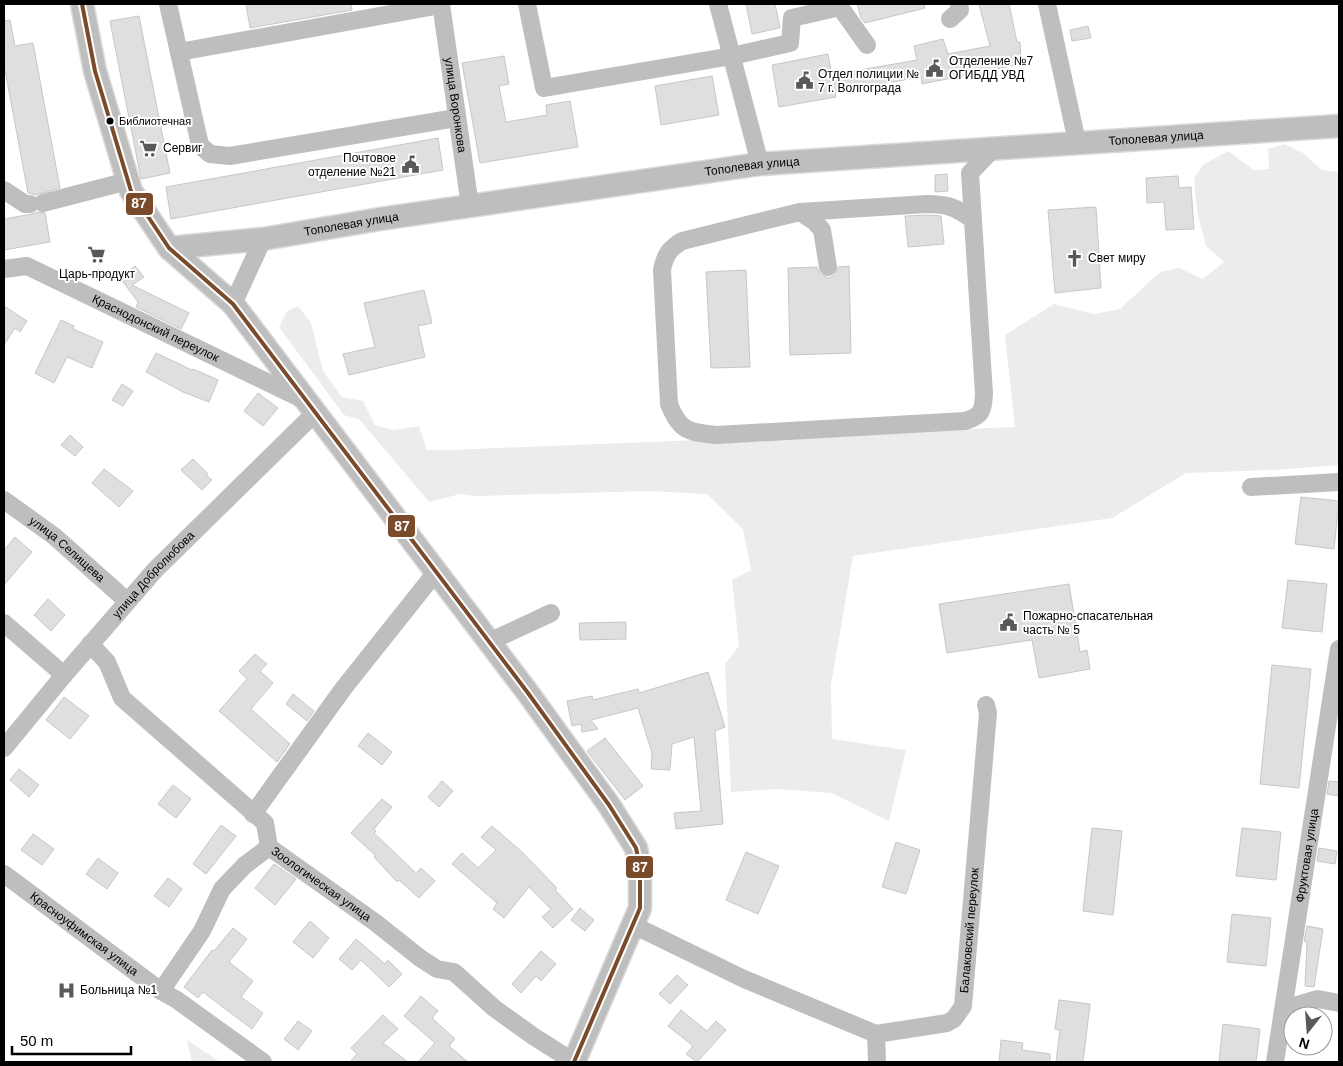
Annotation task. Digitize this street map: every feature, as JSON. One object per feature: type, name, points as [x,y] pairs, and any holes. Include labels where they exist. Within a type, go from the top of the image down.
[{"type":"main road","points":[[87,5],[95,70],[131,190],[169,248],[233,304],[489,642],[609,805],[636,848],[640,868],[640,908],[574,1062]]},
{"type":"main road","name":"Тополевая улица","points":[[169,248],[264,239],[470,206],[760,164],[1339,126]]},
{"type":"street","points":[[168,4],[200,145],[210,154],[230,156],[456,118]]},
{"type":"street","points":[[179,52],[441,4]]},
{"type":"street","name":"улица Воронкова","points":[[441,4],[470,206]]},
{"type":"street","points":[[528,4],[544,88],[732,56],[790,43],[792,18],[840,7],[867,45]]},
{"type":"street","points":[[718,4],[760,164]]},
{"type":"street","points":[[1047,4],[1077,142]]},
{"type":"street","points":[[973,220],[959,209],[943,204],[800,212],[682,241],[672,247],[665,257],[662,270],[669,404],[675,419],[684,428],[699,433],[717,435],[965,421],[975,418],[984,406],[984,394],[973,220],[970,173],[993,149]]},
{"type":"street","points":[[4,190],[25,204],[37,203],[128,181]]},
{"type":"street","points":[[800,212],[815,222],[822,230],[828,267]]},
{"type":"street","points":[[233,304],[264,239]]},
{"type":"street","name":"Краснодонский переулок","points":[[4,270],[27,266],[311,407]]},
{"type":"street","name":"улица Добролюбова","points":[[4,748],[154,570],[311,407]]},
{"type":"street","points":[[1251,487],[1339,482]]},
{"type":"street","name":"улица Селищева","points":[[4,500],[54,536],[128,601]]},
{"type":"street","points":[[253,814],[343,689],[436,572]]},
{"type":"street","points":[[489,642],[551,613]]},
{"type":"street","points":[[4,623],[64,675]]},
{"type":"street","name":"Зоологическая улица","points":[[90,644],[107,662],[122,698],[265,824],[269,847],[376,923],[420,958],[437,969],[454,972],[494,1008],[574,1062]]},
{"type":"street","name":"Фруктовая улица","points":[[1284,1006],[1339,649]]},
{"type":"street","name":"Балаковский переулок","points":[[876,1034],[946,1023],[954,1019],[963,1006],[988,713],[986,705]]},
{"type":"street","points":[[162,991],[202,931],[222,889],[245,865],[269,847]]},
{"type":"street","name":"Красноуфимская улица","points":[[4,874],[162,991],[263,1062]]},
{"type":"street","points":[[632,925],[744,979],[876,1034],[877,1062]]},
{"type":"street","points":[[1294,1006],[1318,999],[1339,1003]]},
{"type":"street","name":"Фруктовая улица","points":[[1275,1062],[1283,1015]]},
{"type":"shaded area","points":[[1285,144],[1303,153],[1322,170],[1339,172],[1339,465],[1186,473],[1112,518],[853,556],[831,685],[832,739],[906,750],[889,821],[831,793],[779,789],[731,792],[725,664],[739,646],[732,580],[751,570],[743,529],[707,494],[649,491],[475,496],[460,494],[429,502],[359,419],[344,415],[279,327],[287,311],[298,306],[311,323],[323,371],[342,397],[363,401],[375,425],[393,430],[419,426],[427,450],[1015,427],[1005,335],[1054,304],[1094,314],[1120,309],[1160,272],[1179,268],[1203,279],[1224,262],[1206,246],[1197,212],[1194,179],[1203,165],[1228,151],[1254,170],[1269,169],[1268,149]]},
{"type":"shaded area","points":[[187,1040],[220,1062],[192,1062]]},
{"type":"building","points":[[246,4],[351,4],[352,10],[250,28]]},
{"type":"building","points":[[746,4],[775,4],[780,28],[752,34]]},
{"type":"building","points":[[857,4],[924,4],[925,8],[865,23],[861,18]]},
{"type":"building","points":[[979,4],[1009,4],[1017,42],[1020,42],[1021,64],[922,84],[921,77],[835,92],[836,97],[779,107],[772,65],[828,54],[832,75],[917,60],[914,46],[943,39],[948,54],[990,46]]},
{"type":"building","points":[[139,16],[170,173],[141,179],[110,21]]},
{"type":"building","points":[[10,20],[15,46],[33,43],[60,188],[36,195],[28,193],[4,65],[4,21]]},
{"type":"building","points":[[1088,26],[1091,38],[1072,41],[1070,30]]},
{"type":"building","points":[[504,56],[509,84],[499,86],[506,122],[547,115],[546,105],[570,101],[578,147],[480,163],[462,63]]},
{"type":"building","points":[[712,76],[719,115],[661,125],[655,86]]},
{"type":"building","points":[[438,138],[443,170],[171,219],[166,187]]},
{"type":"building","points":[[947,174],[948,191],[935,192],[935,175]]},
{"type":"building","points":[[1178,176],[1179,188],[1191,187],[1194,229],[1166,230],[1164,202],[1147,203],[1146,178]]},
{"type":"building","points":[[1096,207],[1101,288],[1055,293],[1048,210]]},
{"type":"building","points":[[37,212],[45,213],[50,242],[4,250],[4,219]]},
{"type":"building","points":[[905,216],[941,216],[944,244],[908,247]]},
{"type":"building","points":[[135,266],[144,277],[132,285],[189,313],[181,329],[136,307],[138,302],[120,278]]},
{"type":"building","points":[[849,266],[851,353],[790,355],[788,268],[817,267],[820,274],[829,278],[835,275],[838,267]]},
{"type":"building","points":[[746,270],[750,367],[711,368],[706,272]]},
{"type":"building","points":[[424,290],[432,323],[418,326],[425,357],[349,375],[343,354],[375,347],[364,303]]},
{"type":"building","points":[[4,306],[27,321],[20,332],[15,328],[4,345]]},
{"type":"building","points":[[61,320],[74,326],[73,329],[103,342],[92,368],[67,357],[54,383],[35,373]]},
{"type":"building","points":[[156,353],[218,380],[209,402],[183,392],[146,372]]},
{"type":"building","points":[[122,384],[133,391],[123,406],[112,400]]},
{"type":"building","points":[[258,393],[278,408],[263,426],[244,411]]},
{"type":"building","points":[[70,435],[83,447],[75,456],[61,445]]},
{"type":"building","points":[[193,459],[212,480],[202,490],[181,470]]},
{"type":"building","points":[[104,469],[133,491],[119,507],[92,483]]},
{"type":"building","points":[[1301,497],[1339,501],[1334,549],[1295,544]]},
{"type":"building","points":[[15,537],[32,552],[4,585],[4,550]]},
{"type":"building","points":[[1288,580],[1327,584],[1322,632],[1282,628]]},
{"type":"building","points":[[1069,584],[1080,652],[1087,650],[1090,669],[1039,678],[1032,640],[947,653],[939,604]]},
{"type":"building","points":[[48,599],[65,615],[51,631],[34,615]]},
{"type":"building","points":[[626,622],[626,639],[580,640],[579,623]]},
{"type":"building","points":[[255,654],[267,664],[260,671],[273,683],[251,709],[290,744],[277,762],[219,711],[247,679],[239,671]]},
{"type":"building","points":[[1272,665],[1311,669],[1299,788],[1260,784]]},
{"type":"building","points":[[708,672],[725,727],[715,731],[723,824],[676,829],[674,813],[701,811],[694,737],[672,744],[670,770],[651,769],[652,753],[638,708],[591,720],[598,729],[582,732],[581,724],[572,726],[567,701],[592,696],[593,700],[638,689],[639,693]]},
{"type":"building","points":[[293,694],[314,711],[307,721],[286,704]]},
{"type":"building","points":[[64,697],[89,716],[70,739],[46,720]]},
{"type":"building","points":[[368,733],[392,752],[382,765],[358,746]]},
{"type":"building","points":[[605,738],[643,786],[625,800],[587,751]]},
{"type":"building","points":[[19,769],[39,785],[29,797],[10,780]]},
{"type":"building","points":[[442,781],[453,791],[439,807],[428,797]]},
{"type":"building","points":[[1329,781],[1339,782],[1339,796],[1327,794]]},
{"type":"building","points":[[173,785],[191,799],[176,818],[158,804]]},
{"type":"building","points":[[382,799],[392,807],[374,829],[376,831],[374,833],[416,873],[421,868],[435,881],[419,898],[399,880],[397,882],[374,857],[376,856],[351,833]]},
{"type":"building","points":[[221,825],[236,836],[206,874],[193,864]]},
{"type":"building","points":[[492,826],[522,852],[557,888],[555,890],[573,909],[553,928],[542,917],[551,909],[529,887],[504,918],[493,909],[497,903],[452,864],[462,853],[478,868],[496,850],[481,837]]},
{"type":"building","points":[[1092,828],[1122,831],[1113,915],[1083,911]]},
{"type":"building","points":[[1242,828],[1281,832],[1276,880],[1236,876]]},
{"type":"building","points":[[33,834],[54,849],[42,865],[21,850]]},
{"type":"building","points":[[896,842],[920,850],[906,894],[882,887]]},
{"type":"building","points":[[1319,848],[1337,851],[1335,864],[1317,861]]},
{"type":"building","points":[[746,852],[779,866],[758,914],[726,900]]},
{"type":"building","points":[[98,858],[118,873],[107,889],[86,874]]},
{"type":"building","points":[[274,864],[296,879],[275,905],[255,888]]},
{"type":"building","points":[[168,878],[182,889],[169,907],[154,896]]},
{"type":"building","points":[[580,908],[594,920],[585,931],[571,920]]},
{"type":"building","points":[[1232,914],[1271,918],[1266,966],[1227,962]]},
{"type":"building","points":[[310,921],[329,938],[313,958],[293,942]]},
{"type":"building","points":[[1307,926],[1323,929],[1314,987],[1305,986],[1307,942],[1304,941]]},
{"type":"building","points":[[233,928],[247,939],[229,962],[253,981],[241,997],[263,1013],[252,1029],[203,992],[198,998],[184,987],[212,950],[214,951]]},
{"type":"building","points":[[356,939],[385,964],[388,960],[402,974],[389,987],[361,960],[352,970],[339,959]]},
{"type":"building","points":[[541,951],[556,964],[541,981],[536,976],[521,993],[512,984]]},
{"type":"building","points":[[677,975],[688,985],[670,1004],[659,994]]},
{"type":"building","points":[[421,996],[438,1011],[432,1018],[455,1039],[449,1046],[468,1062],[418,1062],[435,1043],[404,1016]]},
{"type":"building","points":[[1059,1000],[1090,1004],[1083,1062],[1056,1062],[1060,1030],[1055,1029]]},
{"type":"building","points":[[681,1010],[707,1031],[716,1021],[726,1030],[697,1062],[686,1054],[693,1046],[668,1026]]},
{"type":"building","points":[[383,1015],[398,1029],[383,1043],[408,1062],[350,1062],[357,1054],[351,1048]]},
{"type":"building","points":[[298,1021],[312,1031],[298,1050],[284,1039]]},
{"type":"building","points":[[1223,1024],[1260,1029],[1256,1062],[1219,1062]]},
{"type":"building","points":[[1001,1040],[1023,1043],[1022,1050],[1050,1054],[1050,1062],[999,1062]]},
{"type":"transit line","name":"87","points":[[82,4],[95,71],[131,191],[169,248],[233,304],[528,693],[609,805],[636,848],[640,868],[640,908],[574,1062]]},
{"type":"place","name":"Отделение №7 ОГИБДД УВД","points":[[935,68]]},
{"type":"place","name":"Отдел полиции № 7 г. Волгограда","points":[[804,81]]},
{"type":"place","name":"Библиотечная","points":[[110,121]]},
{"type":"place","name":"Сервиг","points":[[149,148]]},
{"type":"place","name":"Почтовое отделение №21","points":[[410,165]]},
{"type":"place","name":"Царь-продукт","points":[[97,255]]},
{"type":"place","name":"Свет миру","points":[[1074,258]]},
{"type":"place","name":"Пожарно-спасательная часть № 5","points":[[1009,623]]},
{"type":"place","name":"Больница №1","points":[[66,990]]}]
